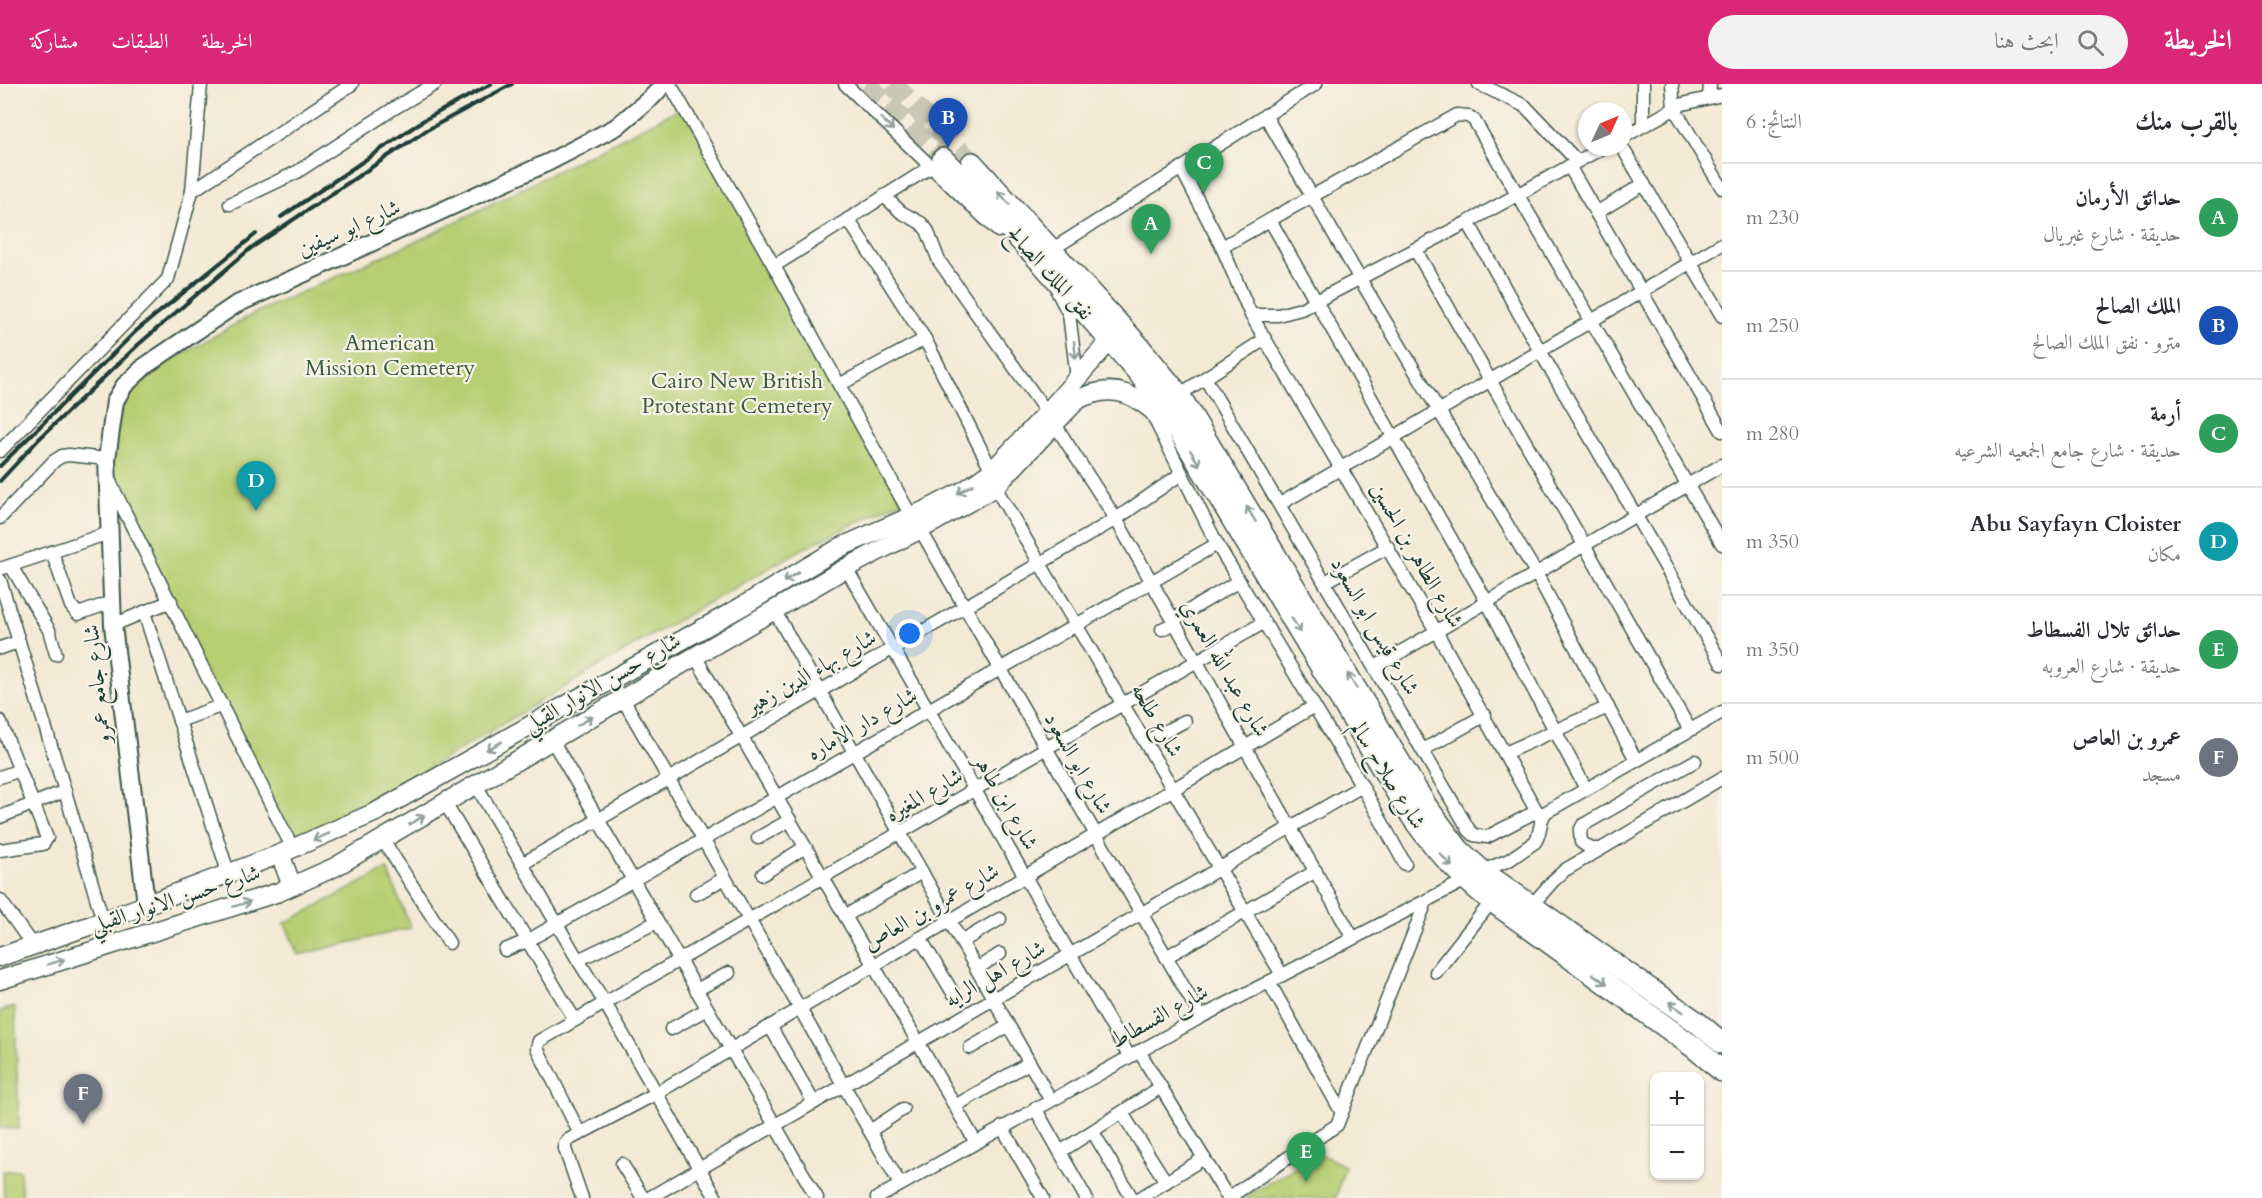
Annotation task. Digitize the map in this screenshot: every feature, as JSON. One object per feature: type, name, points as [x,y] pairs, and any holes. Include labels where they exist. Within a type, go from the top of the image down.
[{"type":"highway","name":"نفق الملك الصالح","points":[[938,163],[1042,260],[1116,334],[1162,394]]},
{"type":"highway","name":"نفق الملك الصالح","points":[[972,163],[1042,260]]},
{"type":"highway","name":"شارع صلاح سالم","points":[[1162,394],[1181,434],[1416,823],[1442,855],[1474,876],[1531,906],[1698,1023],[1722,1043]]},
{"type":"highway","name":"شارع صلاح سالم","points":[[1162,394],[1426,806],[1459,850],[1492,901],[1695,1048],[1722,1071]]},
{"type":"main road","name":"شارع حسن الانوار القبلي","points":[[0,980],[292,886],[336,867],[383,840],[846,568],[915,523],[994,479],[1051,418],[1077,378],[1116,334]]},
{"type":"main road","name":"شارع حسن الانوار القبلي","points":[[1051,418],[1077,400],[1102,391],[1162,394]]},
{"type":"main road","name":"شارع حسن الانوار القبلي","points":[[0,957],[103,921],[287,851],[394,802],[741,607],[841,548],[915,523]]},
{"type":"main road","points":[[287,851],[292,886]]},
{"type":"street","points":[[0,451],[168,279],[192,191],[201,84]]},
{"type":"street","points":[[230,204],[297,172],[435,84]]},
{"type":"street","name":"شارع ابو سيفين","points":[[107,459],[115,401],[124,386],[145,366],[214,318],[254,295],[517,177],[582,145],[616,127],[664,84]]},
{"type":"street","name":"شارع ابو السعود","points":[[670,84],[774,266],[915,523],[1201,1017]]},
{"type":"street","points":[[774,266],[938,163],[845,84]]},
{"type":"street","points":[[1077,378],[1069,314],[1042,260],[1181,168],[1316,84]]},
{"type":"street","points":[[1479,84],[1525,106],[1535,115],[1573,163],[1596,213],[1722,431]]},
{"type":"street","points":[[1643,84],[1643,125]]},
{"type":"street","points":[[1672,84],[1674,108],[1722,188]]},
{"type":"street","points":[[192,191],[347,85]]},
{"type":"street","points":[[1632,132],[1674,108],[1714,92]]},
{"type":"street","points":[[1265,115],[1536,573],[1636,760]]},
{"type":"street","points":[[1222,247],[1456,115],[1474,120],[1722,544]]},
{"type":"street","points":[[1251,315],[1289,314],[1315,303],[1587,156]]},
{"type":"street","points":[[1627,156],[1722,316]]},
{"type":"street","name":"شارع الطاهر بن الحسين","points":[[1181,168],[1222,247],[1251,315],[1437,631],[1539,815]]},
{"type":"street","points":[[1596,213],[1644,184]]},
{"type":"street","name":"شارع عبد الله العمري","points":[[884,196],[901,212],[921,223],[927,230],[939,261],[1051,418],[1116,519],[1353,938]]},
{"type":"street","name":"شارع طلحه","points":[[848,219],[925,339],[994,479],[1040,563],[1282,975]]},
{"type":"street","points":[[1270,220],[1315,303],[1487,602],[1586,789]]},
{"type":"street","points":[[1468,222],[1540,351],[1722,664]]},
{"type":"street","points":[[1280,504],[1722,244]]},
{"type":"street","points":[[1415,249],[1690,730]]},
{"type":"street","points":[[839,385],[925,339]]},
{"type":"street","points":[[1265,339],[1205,378],[1162,394],[1181,474],[1217,544],[1362,786],[1405,864]]},
{"type":"street","name":"شارع قيس ابو السعود","points":[[1205,378],[1469,830],[1474,835],[1487,837],[1539,815]]},
{"type":"street","points":[[0,518],[54,461],[62,456],[107,459]]},
{"type":"street","name":"شارع جامع عمرو","points":[[107,459],[112,625],[146,904]]},
{"type":"street","points":[[1374,667],[1722,465]]},
{"type":"street","name":"شارع بهاء الدين زهير","points":[[522,864],[1116,519],[1181,474]]},
{"type":"street","points":[[108,478],[223,705],[287,851]]},
{"type":"street","points":[[56,654],[49,630],[6,567],[109,534]]},
{"type":"street","name":"شارع دار الاماره","points":[[505,950],[529,940],[1217,544]]},
{"type":"street","points":[[1325,582],[1388,547]]},
{"type":"street","points":[[52,552],[71,606],[78,614],[112,602]]},
{"type":"street","name":"شارع ابن طاهر","points":[[846,568],[1071,955],[1134,1054],[1161,1087],[1228,1198]]},
{"type":"street","points":[[0,580],[7,643],[65,791],[103,921]]},
{"type":"street","points":[[1162,629],[1239,581]]},
{"type":"street","points":[[112,625],[171,601]]},
{"type":"street","points":[[774,610],[1050,1099]]},
{"type":"street","points":[[144,612],[228,872]]},
{"type":"street","name":"شارع المغيره","points":[[580,1134],[537,1048],[539,1041],[1263,623]]},
{"type":"street","points":[[695,656],[975,1141]]},
{"type":"street","points":[[623,699],[900,1184]]},
{"type":"street","points":[[179,721],[223,705]]},
{"type":"street","name":"شارع عمرو بن العاص","points":[[582,1198],[565,1149],[568,1140],[655,1094],[1313,707]]},
{"type":"street","points":[[1505,753],[1608,707]]},
{"type":"street","points":[[1539,815],[1722,712]]},
{"type":"street","points":[[1423,750],[1485,715]]},
{"type":"street","points":[[0,721],[47,838],[43,844],[0,850]]},
{"type":"street","points":[[1145,742],[1185,721]]},
{"type":"street","points":[[552,740],[816,1198]]},
{"type":"street","points":[[1602,849],[1591,849],[1581,842],[1583,825],[1695,761]]},
{"type":"street","points":[[0,777],[20,770]]},
{"type":"street","points":[[1531,906],[1559,875],[1722,778]]},
{"type":"street","points":[[476,785],[605,1003],[716,1198]]},
{"type":"street","name":"شارع اهل الرايه","points":[[649,1198],[1362,786]]},
{"type":"street","points":[[0,817],[65,791]]},
{"type":"street","points":[[445,803],[575,1020]]},
{"type":"street","name":"شارع الفسطاط","points":[[877,1198],[1050,1099],[1201,1017],[1509,860],[1535,842],[1538,837],[1539,815]]},
{"type":"street","points":[[759,838],[790,820]]},
{"type":"street","points":[[383,840],[449,943]]},
{"type":"street","points":[[763,874],[805,847]]},
{"type":"street","points":[[1166,957],[1316,871]]},
{"type":"street","points":[[845,916],[922,872]]},
{"type":"street","points":[[696,894],[725,878]]},
{"type":"street","points":[[0,900],[33,946]]},
{"type":"street","points":[[1436,972],[1492,901]]},
{"type":"street","points":[[1228,1198],[1337,1125],[1426,902]]},
{"type":"street","points":[[961,942],[1000,919]]},
{"type":"street","points":[[578,960],[657,922]]},
{"type":"street","points":[[920,938],[953,993]]},
{"type":"street","points":[[976,969],[1000,954]]},
{"type":"street","points":[[696,990],[729,973]]},
{"type":"street","points":[[1269,982],[1341,1111]]},
{"type":"street","points":[[672,1029],[707,1009]]},
{"type":"street","points":[[770,1026],[814,1103]]},
{"type":"street","points":[[970,1048],[1008,1026]]},
{"type":"street","points":[[955,1107],[1029,1063]]},
{"type":"street","points":[[1060,1152],[1161,1087]]},
{"type":"street","points":[[1035,1108],[1086,1198]]},
{"type":"street","points":[[870,1131],[903,1109]]},
{"type":"street","points":[[1122,1113],[1166,1182]]},
{"type":"street","points":[[1002,1126],[1043,1198]]},
{"type":"street","points":[[1093,1132],[1132,1198]]},
{"type":"street","points":[[1140,1198],[1204,1158]]},
{"type":"street","points":[[622,1164],[643,1198]]},
{"type":"green space","points":[[683,107],[902,501],[806,547],[643,640],[293,849],[108,478],[126,386],[255,313],[432,234]]},
{"type":"green space","points":[[387,869],[411,928],[298,955],[285,923]]},
{"type":"green space","points":[[15,1007],[19,1129],[0,1128],[0,1011]]},
{"type":"green space","points":[[1314,1151],[1345,1166],[1336,1198],[1243,1198],[1307,1161]]},
{"type":"green space","points":[[20,1170],[22,1198],[4,1198],[3,1171]]},
{"type":"tunnel","points":[[866,84],[943,159]]},
{"type":"tunnel","points":[[892,84],[972,163]]},
{"type":"railway","points":[[281,217],[424,120],[491,84]]},
{"type":"railway","points":[[0,481],[39,439],[139,344],[251,248],[427,130],[512,84]]},
{"type":"railway","points":[[0,466],[136,331],[256,234]]},
{"type":"place","name":"الملك الصالح","points":[[948,148]]},
{"type":"place","name":"أرمة","points":[[1204,193]]},
{"type":"place","name":"حدائق الأرمان","points":[[1151,254]]},
{"type":"place","name":"Abu Sayfayn Cloister","points":[[256,511]]},
{"type":"place","name":"عمرو بن العاص","points":[[83,1124]]},
{"type":"place","name":"حدائق تلال الفسطاط","points":[[1306,1182]]},
{"type":"park label","name":"American Mission Cemetery","points":[[390,356]]},
{"type":"park label","name":"Cairo New British Protestant Cemetery","points":[[737,394]]}]
